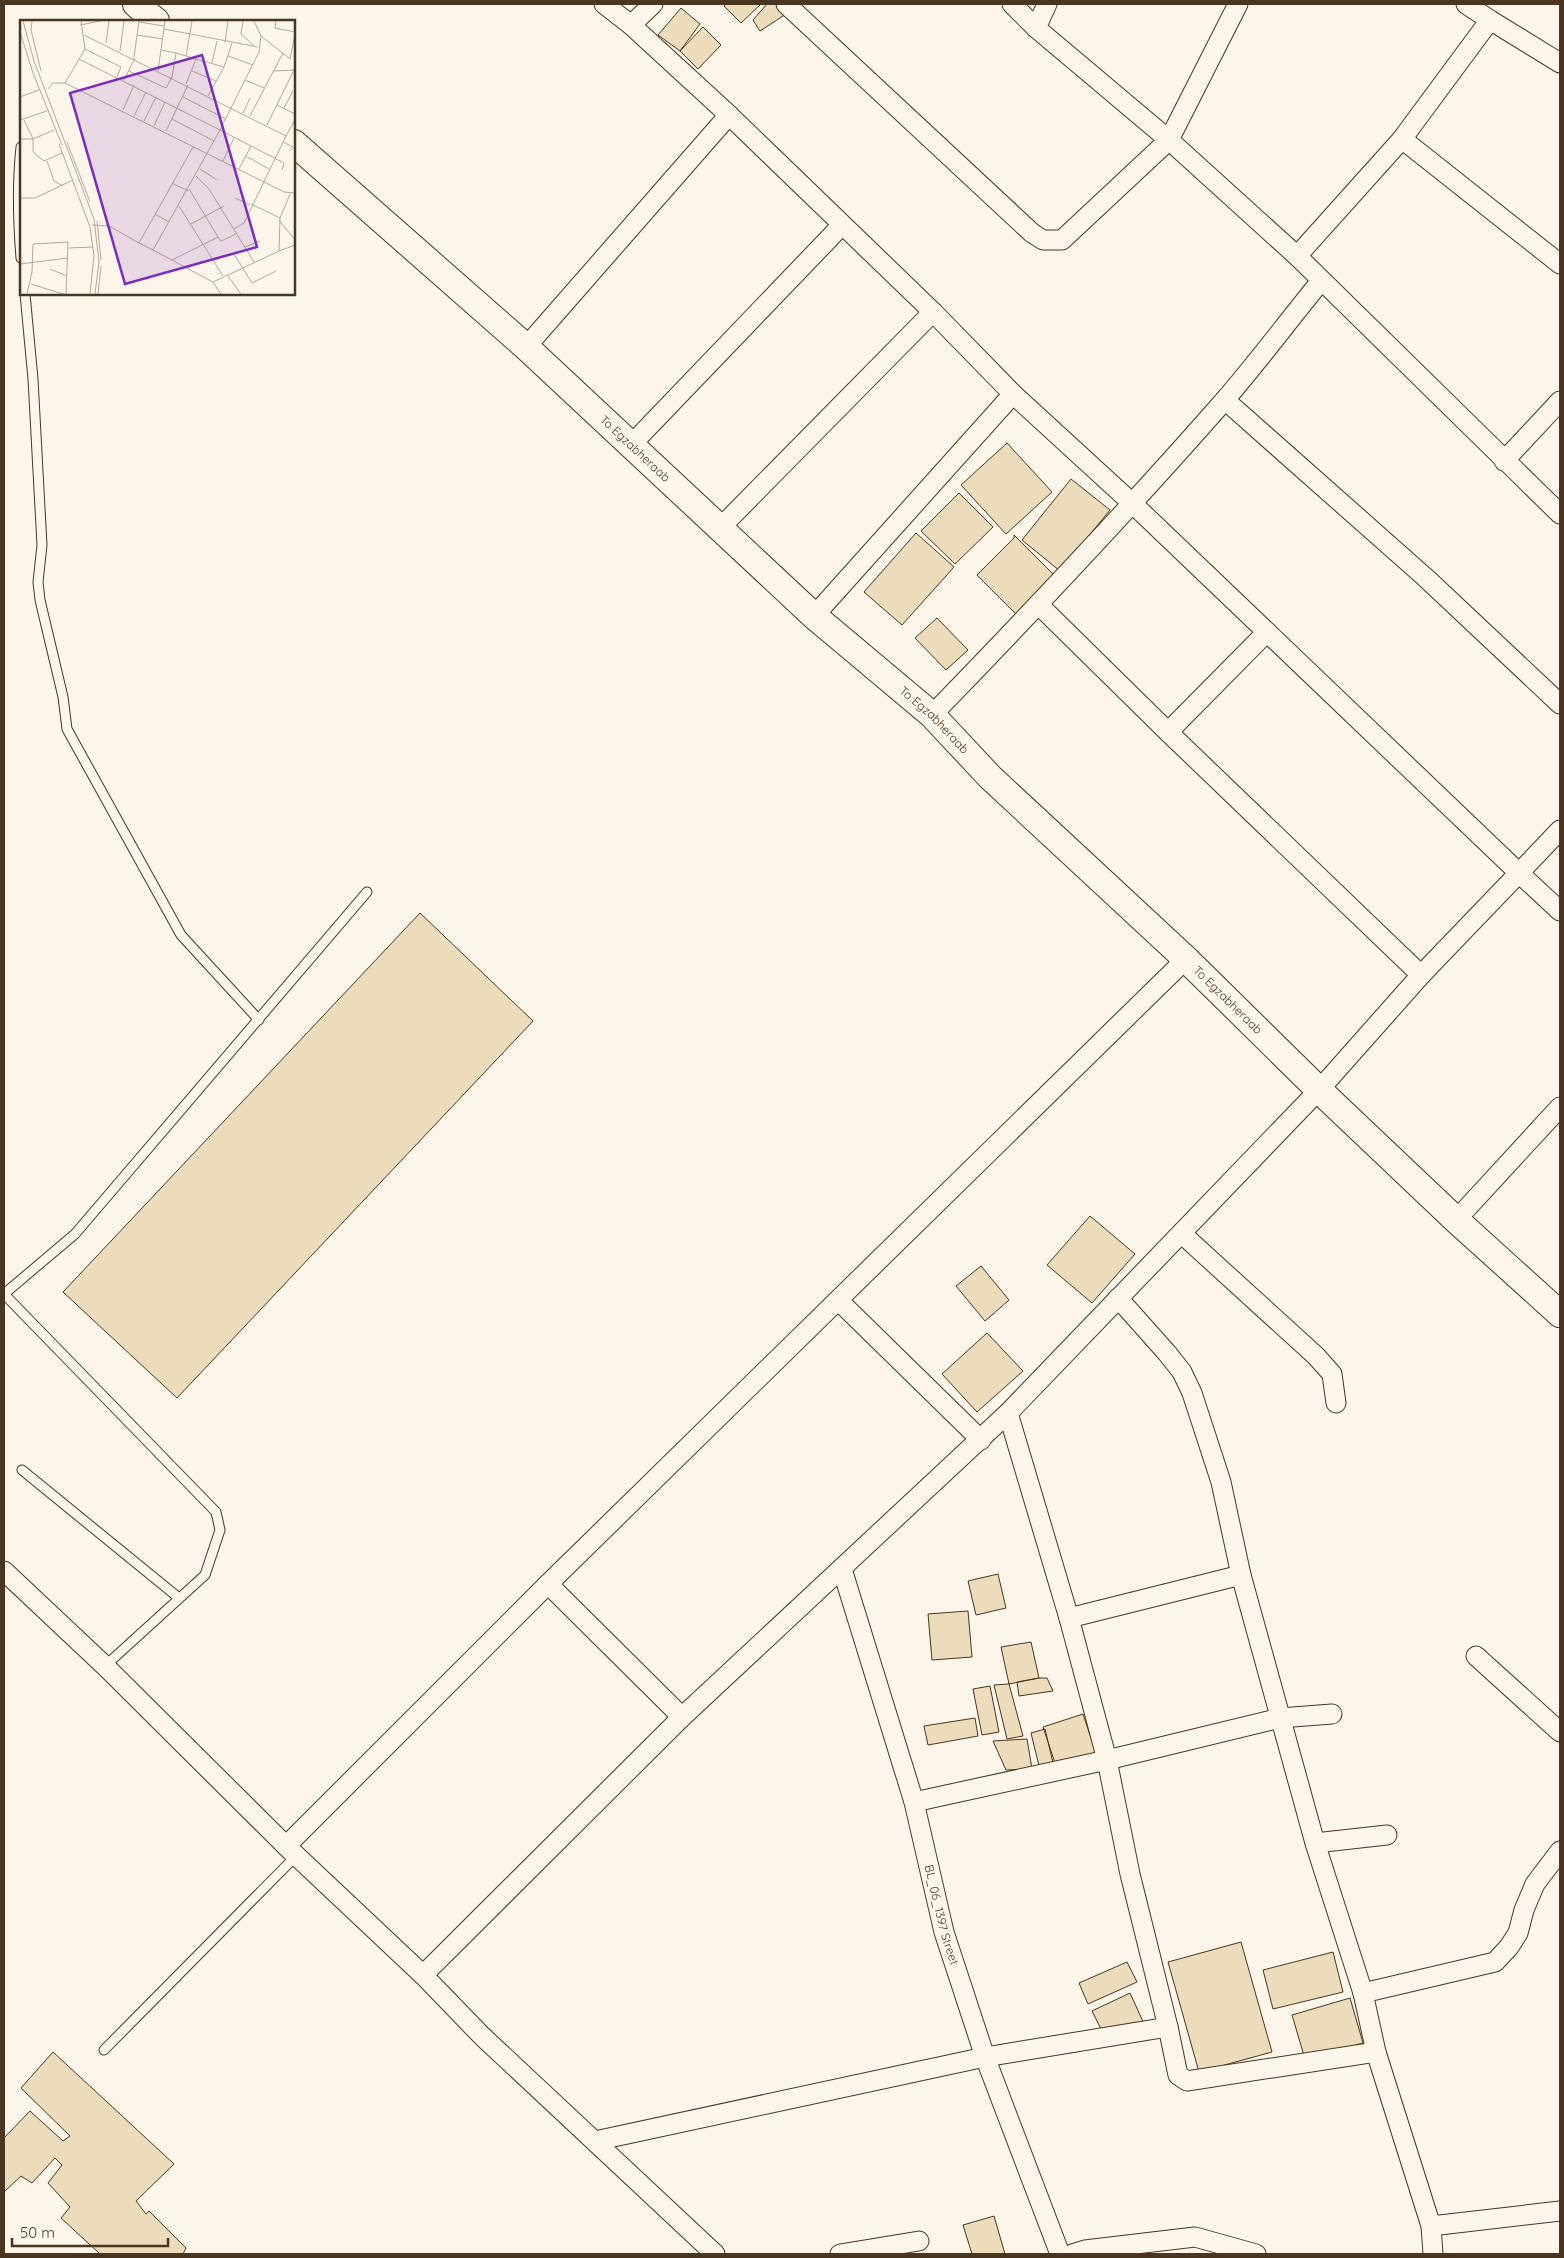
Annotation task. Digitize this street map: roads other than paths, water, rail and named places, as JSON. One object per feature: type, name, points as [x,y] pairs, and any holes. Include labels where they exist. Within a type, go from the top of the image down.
[{"type":"main road","points":[[136,4],[155,20]]},
{"type":"main road","name":"To Egzabheraab","points":[[295,144],[526,347],[814,616],[932,715],[990,778],[1186,959],[1319,1090],[1456,1220],[1560,1314]]},
{"type":"street","points":[[604,4],[631,25],[728,115],[933,312],[1013,394],[1133,504],[1519,874],[1560,911]]},
{"type":"street","points":[[631,25],[653,4]]},
{"type":"street","points":[[786,4],[1032,233],[1044,240],[1062,240],[1169,140],[1238,4]]},
{"type":"street","points":[[1012,4],[1036,28],[1169,140],[1297,256],[1560,514]]},
{"type":"street","points":[[1036,28],[1047,4]]},
{"type":"street","points":[[1466,4],[1560,63]]},
{"type":"street","points":[[1297,256],[1402,140],[1490,20]]},
{"type":"street","points":[[526,347],[728,115]]},
{"type":"street","points":[[1402,140],[1560,264]]},
{"type":"street","points":[[630,446],[842,225]]},
{"type":"street","points":[[932,715],[1039,605],[1133,504],[1225,400],[1321,281]]},
{"type":"street","points":[[720,528],[933,312]]},
{"type":"street","points":[[814,616],[1013,394]]},
{"type":"street","points":[[1225,400],[1426,578],[1560,704]]},
{"type":"street","points":[[1504,460],[1560,400]]},
{"type":"street","points":[[1039,605],[1421,975]]},
{"type":"street","points":[[1168,732],[1267,632]]},
{"type":"street","points":[[423,1975],[682,1717],[1008,1413],[1319,1090],[1421,975],[1560,830]]},
{"type":"street","points":[[292,1850],[548,1584],[1186,959]]},
{"type":"street","points":[[1456,1220],[1560,1107]]},
{"type":"street","points":[[1182,1234],[1316,1356],[1332,1374],[1336,1403]]},
{"type":"street","points":[[1118,1298],[1182,1372],[1192,1393],[1221,1482],[1241,1575],[1315,1843],[1363,1993],[1376,2052],[1431,2226],[1433,2254]]},
{"type":"street","points":[[839,1301],[980,1440]]},
{"type":"street","points":[[1008,1413],[1069,1618],[1107,1760],[1130,1874],[1178,2075],[1187,2081],[1376,2052]]},
{"type":"street","name":"BL_06_1397 Street","points":[[842,1569],[914,1802],[944,1932],[986,2057],[1060,2254]]},
{"type":"street","points":[[4,1571],[105,1666],[292,1850],[423,1975],[482,2036],[715,2254]]},
{"type":"street","points":[[1069,1618],[1241,1575]]},
{"type":"street","points":[[548,1584],[682,1717]]},
{"type":"street","points":[[1476,1656],[1560,1732]]},
{"type":"street","points":[[914,1802],[1107,1760],[1280,1718],[1332,1714]]},
{"type":"street","points":[[1315,1843],[1387,1835]]},
{"type":"street","points":[[1363,1993],[1495,1962],[1509,1947],[1518,1933],[1524,1910],[1535,1884],[1560,1851]]},
{"type":"street","points":[[595,2141],[986,2057],[1168,2027]]},
{"type":"street","points":[[1431,2226],[1560,2211]]},
{"type":"street","points":[[1072,2254],[1085,2250],[1195,2237],[1256,2254]]},
{"type":"street","points":[[840,2254],[919,2241]]},
{"type":"lane","points":[[20,155],[18,170],[20,245]]},
{"type":"lane","points":[[25,295],[33,379],[42,545],[38,582],[40,600],[63,697],[67,730],[181,935],[259,1020]]},
{"type":"lane","points":[[105,1666],[205,1575],[220,1530],[216,1512],[4,1294],[74,1234],[368,892]]},
{"type":"lane","points":[[22,1470],[179,1598]]},
{"type":"lane","points":[[104,2050],[292,1850]]}]
